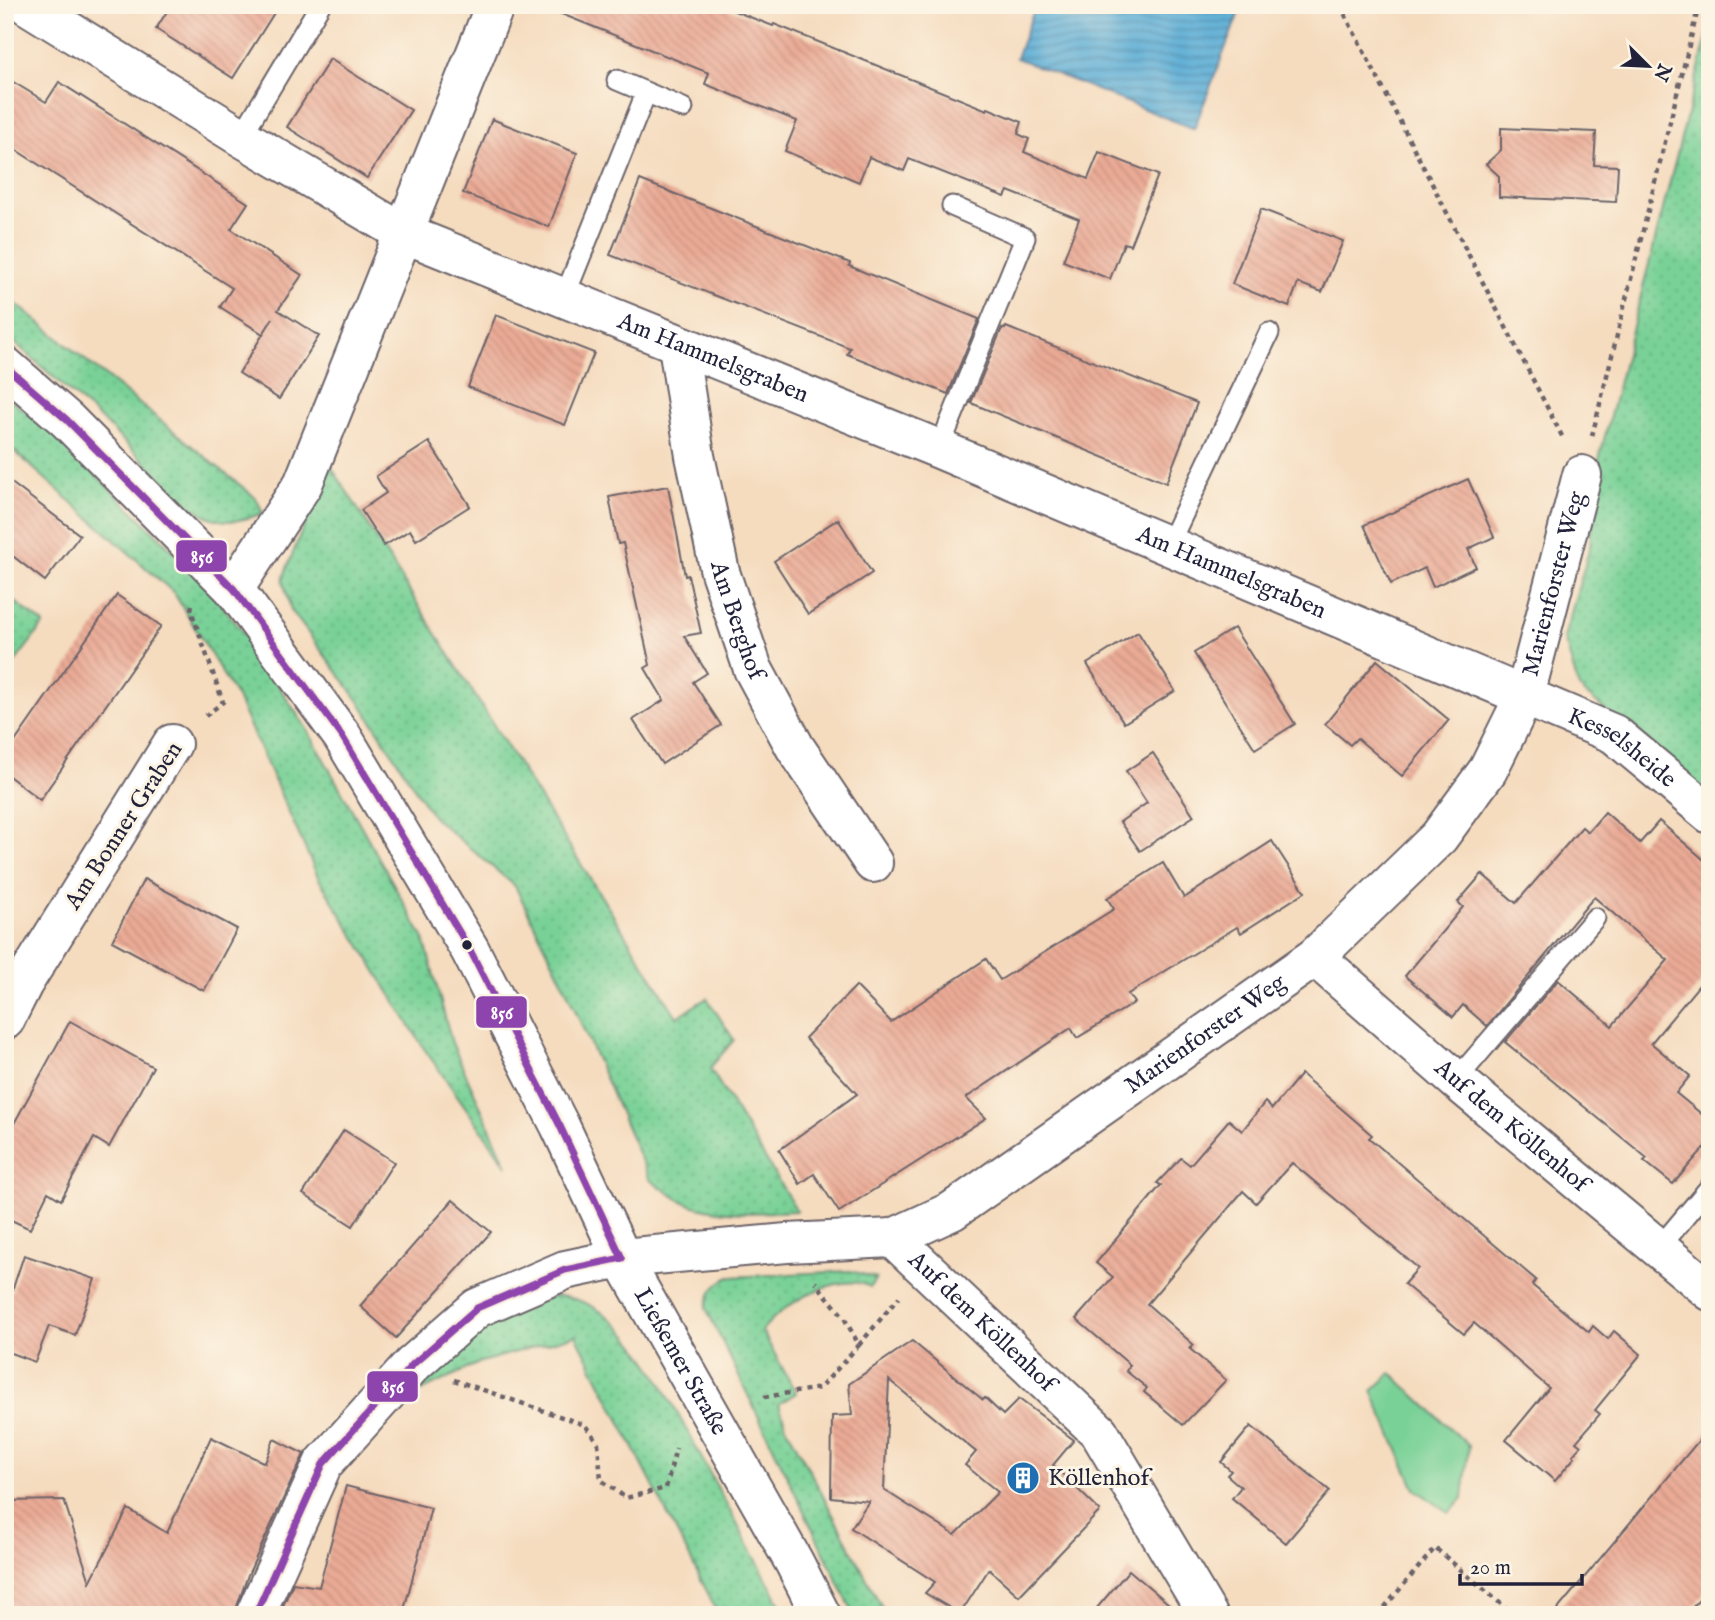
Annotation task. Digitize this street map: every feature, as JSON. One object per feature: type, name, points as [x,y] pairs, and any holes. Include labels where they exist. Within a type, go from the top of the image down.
[{"type":"street","name":"Am Hammelsgraben","points":[[27,5],[403,233],[939,449],[1525,695]]},
{"type":"street","points":[[234,589],[303,484],[495,5]]},
{"type":"street","name":"Am Berghof","points":[[678,345],[695,456],[720,572],[753,669],[795,747],[873,863]]},
{"type":"street","name":"Ließemer Straße","points":[[5,366],[67,420],[205,557],[234,589],[342,736],[470,950],[560,1126],[622,1258],[794,1562],[821,1615]]},
{"type":"street","name":"Marienforster Weg","points":[[256,1615],[323,1464],[412,1365],[477,1308],[565,1270],[622,1258],[787,1243],[893,1237],[952,1211],[1315,957],[1439,837],[1488,770],[1525,695],[1582,475]]},
{"type":"street","name":"Kesselsheide","points":[[1525,695],[1614,734],[1710,814]]},
{"type":"street","name":"Am Bonner Graben","points":[[5,1020],[23,984],[172,744]]},
{"type":"street","name":"Auf dem Köllenhof","points":[[1315,957],[1456,1080],[1710,1291]]},
{"type":"street","name":"Auf dem Köllenhof","points":[[893,1237],[1099,1432],[1208,1615]]},
{"type":"lane","points":[[241,137],[320,5]]},
{"type":"lane","points":[[617,80],[683,108]]},
{"type":"lane","points":[[564,298],[646,93]]},
{"type":"lane","points":[[939,449],[1025,238],[952,206]]},
{"type":"lane","points":[[1168,546],[1269,333]]},
{"type":"lane","points":[[1456,1080],[1595,918]]},
{"type":"lane","points":[[1658,1249],[1710,1187]]},
{"type":"path","points":[[1340,5],[1582,475]]},
{"type":"path","name":"Marienforster Weg","points":[[1582,475],[1699,5]]},
{"type":"path","name":"Am Bonner Graben","points":[[172,744],[223,702],[191,610],[205,557]]},
{"type":"path","points":[[787,1243],[825,1297],[843,1316],[859,1345]]},
{"type":"path","points":[[764,1397],[820,1388],[924,1267]]},
{"type":"path","points":[[412,1365],[585,1426],[598,1443],[601,1480],[626,1498],[666,1488],[676,1448]]},
{"type":"path","points":[[1378,1615],[1435,1548],[1514,1615]]},
{"type":"green space","points":[[1710,25],[1710,800],[1579,688],[1564,638],[1590,547],[1594,479]]},
{"type":"green space","points":[[5,295],[256,498],[263,513],[242,520],[224,521],[207,516],[188,504],[107,425],[5,334]]},
{"type":"green space","points":[[5,395],[52,432],[191,568],[238,625],[307,729],[424,939],[452,1043],[507,1166],[425,1050],[319,879],[237,698],[174,593],[5,443]]},
{"type":"green space","points":[[329,463],[677,1017],[707,998],[734,1040],[710,1068],[797,1211],[747,1213],[710,1210],[685,1203],[650,1180],[560,976],[515,886],[433,817],[361,704],[291,610],[283,581],[285,573]]},
{"type":"green space","points":[[5,594],[44,624],[5,675]]},
{"type":"green space","points":[[851,1271],[876,1278],[870,1287],[843,1283],[812,1293],[782,1311],[762,1331],[796,1393],[779,1404],[786,1426],[886,1615],[854,1615],[706,1308],[714,1289],[730,1277]]},
{"type":"green space","points":[[554,1296],[572,1298],[602,1312],[639,1349],[658,1377],[786,1615],[719,1615],[576,1335],[481,1362],[415,1394],[390,1417],[412,1384],[472,1334],[510,1313]]},
{"type":"green space","points":[[1391,1373],[1469,1446],[1463,1498],[1449,1513],[1415,1489],[1372,1391]]},
{"type":"water","points":[[1036,5],[1242,5],[1194,129],[1016,58]]},
{"type":"building","points":[[171,5],[279,5],[233,78],[156,29]]},
{"type":"building","points":[[544,5],[719,5],[1022,122],[1018,134],[1029,139],[1024,152],[1088,179],[1099,152],[1158,175],[1130,245],[1124,243],[1110,279],[1063,261],[1079,219],[1008,191],[1005,197],[909,159],[904,171],[869,157],[859,182],[785,151],[797,121],[705,84],[709,73]]},
{"type":"building","points":[[330,59],[411,110],[367,178],[287,127]]},
{"type":"building","points":[[5,77],[46,102],[59,82],[248,203],[231,229],[302,275],[278,310],[319,336],[279,399],[239,373],[273,318],[263,334],[220,307],[232,288],[5,143]]},
{"type":"building","points":[[492,119],[577,153],[549,227],[463,193]]},
{"type":"building","points":[[1501,128],[1596,132],[1594,165],[1618,166],[1616,202],[1499,197],[1499,176],[1486,164],[1501,150]]},
{"type":"building","points":[[640,180],[850,263],[849,266],[979,319],[948,394],[847,354],[850,348],[610,255]]},
{"type":"building","points":[[1261,209],[1343,241],[1322,292],[1298,283],[1289,307],[1232,284]]},
{"type":"building","points":[[496,315],[594,353],[565,425],[468,387]]},
{"type":"building","points":[[1006,327],[1197,403],[1166,483],[971,403],[1002,328]]},
{"type":"building","points":[[429,442],[470,506],[416,540],[410,530],[384,546],[361,510],[386,493],[376,476]]},
{"type":"building","points":[[5,478],[80,535],[45,581],[5,550]]},
{"type":"building","points":[[1468,479],[1494,537],[1468,549],[1476,567],[1433,587],[1425,568],[1391,584],[1364,525]]},
{"type":"building","points":[[668,486],[685,576],[688,575],[701,633],[684,636],[707,673],[693,682],[721,725],[662,764],[633,720],[664,700],[645,668],[650,665],[623,543],[618,544],[609,497]]},
{"type":"building","points":[[838,519],[872,573],[808,614],[774,561]]},
{"type":"building","points":[[117,595],[161,626],[40,800],[5,773],[5,756]]},
{"type":"building","points":[[1234,628],[1295,724],[1255,749],[1194,653]]},
{"type":"building","points":[[1138,632],[1175,691],[1124,723],[1087,664]]},
{"type":"building","points":[[1377,660],[1449,720],[1402,776],[1357,738],[1350,745],[1325,724]]},
{"type":"building","points":[[1153,753],[1194,816],[1140,851],[1120,822],[1147,803],[1126,771]]},
{"type":"building","points":[[1605,812],[1640,843],[1659,821],[1710,865],[1710,972],[1651,1043],[1690,1076],[1676,1093],[1710,1121],[1710,1141],[1673,1184],[1644,1161],[1647,1158],[1505,1042],[1558,980],[1612,1026],[1668,960],[1594,897],[1487,1026],[1463,1005],[1453,1017],[1405,976],[1463,907],[1458,902],[1482,874],[1516,903],[1582,827],[1588,832]]},
{"type":"building","points":[[1272,841],[1305,892],[1241,933],[1237,927],[1128,994],[1134,1003],[1077,1038],[1071,1028],[966,1098],[986,1118],[839,1212],[814,1174],[800,1184],[779,1150],[857,1094],[805,1038],[856,986],[891,1022],[986,959],[1000,980],[1114,909],[1107,898],[1163,863],[1184,898]]},
{"type":"building","points":[[144,879],[237,929],[204,991],[112,941]]},
{"type":"building","points":[[70,1021],[153,1067],[109,1147],[94,1138],[61,1200],[48,1192],[30,1229],[5,1217],[5,1140]]},
{"type":"building","points":[[1301,1074],[1372,1135],[1369,1138],[1536,1280],[1532,1285],[1589,1332],[1593,1326],[1608,1339],[1614,1331],[1641,1354],[1595,1410],[1600,1414],[1576,1442],[1581,1446],[1555,1481],[1506,1440],[1549,1388],[1474,1323],[1464,1334],[1404,1284],[1418,1268],[1292,1163],[1256,1203],[1243,1191],[1147,1304],[1194,1345],[1190,1349],[1226,1380],[1183,1425],[1144,1392],[1147,1388],[1126,1371],[1130,1365],[1076,1319],[1113,1277],[1096,1263],[1161,1185],[1157,1183],[1181,1158],[1190,1165],[1229,1120],[1242,1131],[1265,1102],[1272,1109]]},
{"type":"building","points":[[344,1130],[394,1162],[353,1226],[303,1194]]},
{"type":"building","points":[[453,1200],[491,1232],[396,1338],[360,1306]]},
{"type":"building","points":[[24,1255],[95,1279],[75,1335],[49,1326],[35,1362],[5,1351],[5,1312]]},
{"type":"building","name":"Köllenhof","points":[[912,1341],[1003,1415],[1019,1399],[1074,1440],[1053,1465],[1100,1511],[1019,1596],[989,1569],[960,1614],[925,1593],[935,1582],[851,1528],[869,1501],[831,1497],[832,1416],[852,1415],[849,1384]],"holes":[[[889,1380],[976,1452],[965,1465],[998,1492],[955,1535],[884,1490]]]},
{"type":"building","points":[[1251,1426],[1330,1491],[1286,1543],[1232,1498],[1241,1487],[1227,1475],[1231,1471],[1221,1462]]},
{"type":"building","points":[[1710,1427],[1710,1587],[1686,1615],[1553,1615]]},
{"type":"building","points":[[211,1437],[265,1463],[274,1439],[304,1454],[248,1575],[234,1615],[5,1615],[5,1501],[64,1500],[90,1582],[128,1509],[167,1533]]},
{"type":"building","points":[[346,1486],[431,1508],[404,1610],[392,1607],[389,1615],[279,1615],[293,1583],[319,1587]]},
{"type":"building","points":[[1129,1570],[1182,1615],[1091,1615]]},
{"type":"transit line","name":"856","points":[[5,366],[67,420],[234,589],[342,736],[470,950],[560,1126],[622,1258]]},
{"type":"transit line","name":"856","points":[[255,1615],[323,1464],[412,1365],[477,1308],[565,1270],[622,1258]]},
{"type":"place","name":"Köllenhof","points":[[1023,1478]]}]
